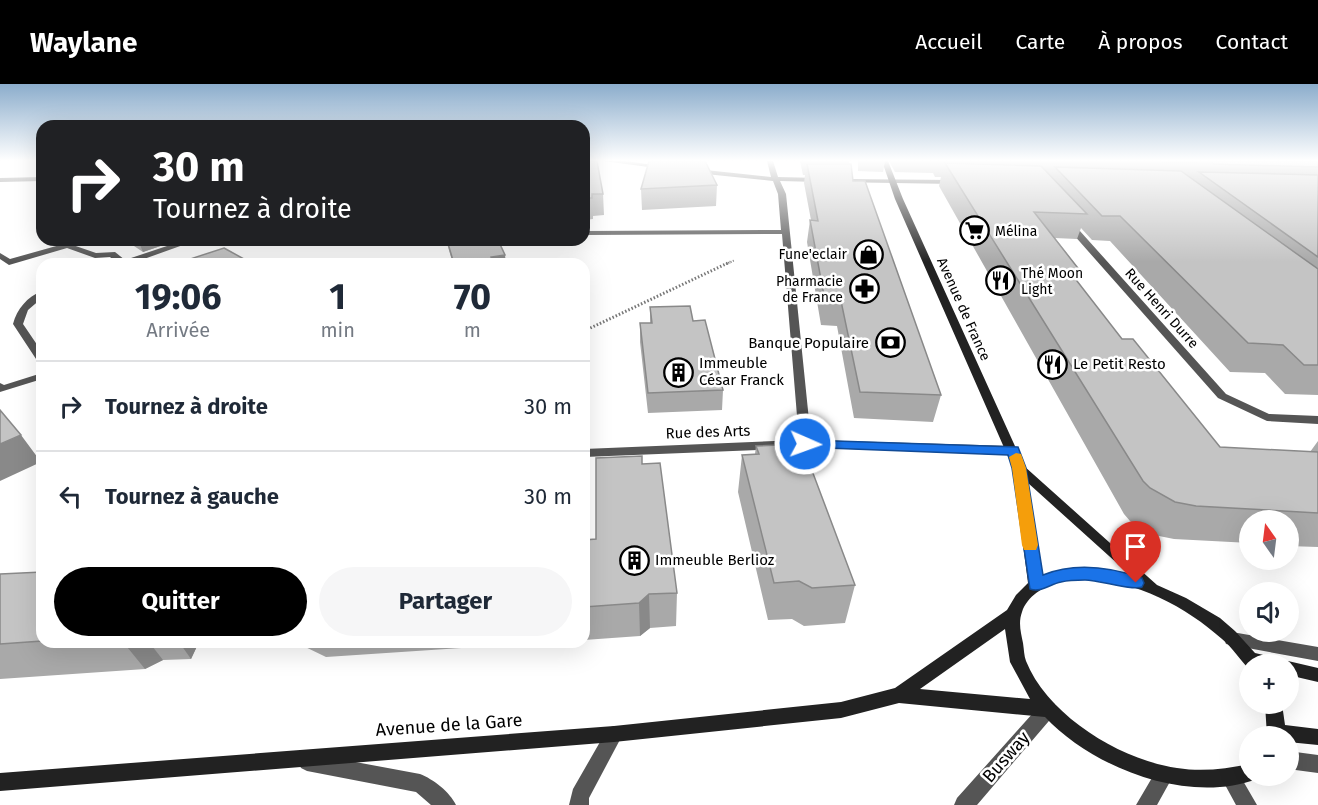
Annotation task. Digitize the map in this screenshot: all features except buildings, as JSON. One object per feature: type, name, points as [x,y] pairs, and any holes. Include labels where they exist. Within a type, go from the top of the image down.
[{"type":"main road","name":"Avenue de France","points":[[900,195],[1013,450],[1019,468],[1036,585]]},
{"type":"main road","points":[[1019,468],[1153,588]]},
{"type":"main road","points":[[1036,585],[1058,576],[1087,573],[1119,577],[1153,588],[1181,601],[1207,618],[1232,639],[1245,654]]},
{"type":"main road","name":"Avenue de la Gare","points":[[899,695],[1012,615],[1021,598],[1036,585]]},
{"type":"main road","points":[[1012,615],[1012,644],[1023,675],[1048,709],[1080,738],[1110,756],[1163,778],[1199,783],[1232,781],[1239,778]]},
{"type":"main road","points":[[1299,671],[1318,675]]},
{"type":"main road","name":"Avenue de la Gare","points":[[0,782],[614,734],[841,710],[899,695],[1048,709]]},
{"type":"main road","points":[[1299,736],[1318,737]]},
{"type":"street","points":[[782,195],[784,232],[805,420],[805,444]]},
{"type":"street","name":"Rue Henri Durre","points":[[1059,212],[1222,396],[1267,417],[1318,420]]},
{"type":"street","points":[[590,233],[668,231],[757,234],[784,232]]},
{"type":"street","points":[[1,257],[9,262],[64,246]]},
{"type":"street","points":[[70,246],[95,256],[112,254],[116,258]]},
{"type":"street","points":[[140,258],[175,246]]},
{"type":"street","points":[[36,298],[20,313],[18,324],[36,351]]},
{"type":"street","points":[[0,386],[2,389],[36,378]]},
{"type":"street","name":"Rue des Arts","points":[[590,453],[805,444],[1013,450]]},
{"type":"street","points":[[1232,639],[1318,654]]},
{"type":"street","name":"Busway","points":[[964,805],[1048,709]]},
{"type":"street","points":[[579,805],[580,796],[614,734]]},
{"type":"street","points":[[288,759],[420,783],[446,805]]},
{"type":"street","points":[[1299,761],[1318,764]]},
{"type":"street","points":[[1146,805],[1163,778]]},
{"type":"street","points":[[1232,781],[1247,805]]},
{"type":"path","points":[[590,329],[648,299],[732,262],[752,247],[757,234]]},
{"type":"slow traffic","points":[[1016,457],[1030,545]]},
{"type":"place","name":"Mélina","points":[[974,231]]},
{"type":"place","name":"Fune'eclair","points":[[868,254]]},
{"type":"place","name":"Thé Moon Light","points":[[1000,281]]},
{"type":"place","name":"Pharmacie de France","points":[[864,289]]},
{"type":"place","name":"Banque Populaire","points":[[890,343]]},
{"type":"place","name":"Le Petit Resto","points":[[1052,364]]},
{"type":"place","name":"Immeuble César Franck","points":[[678,372]]},
{"type":"place","name":"Immeuble Berlioz","points":[[634,560]]},
{"type":"route","points":[[805,444],[1013,450],[1019,468],[1036,585],[1058,576],[1087,573],[1119,577],[1136,583]]}]
